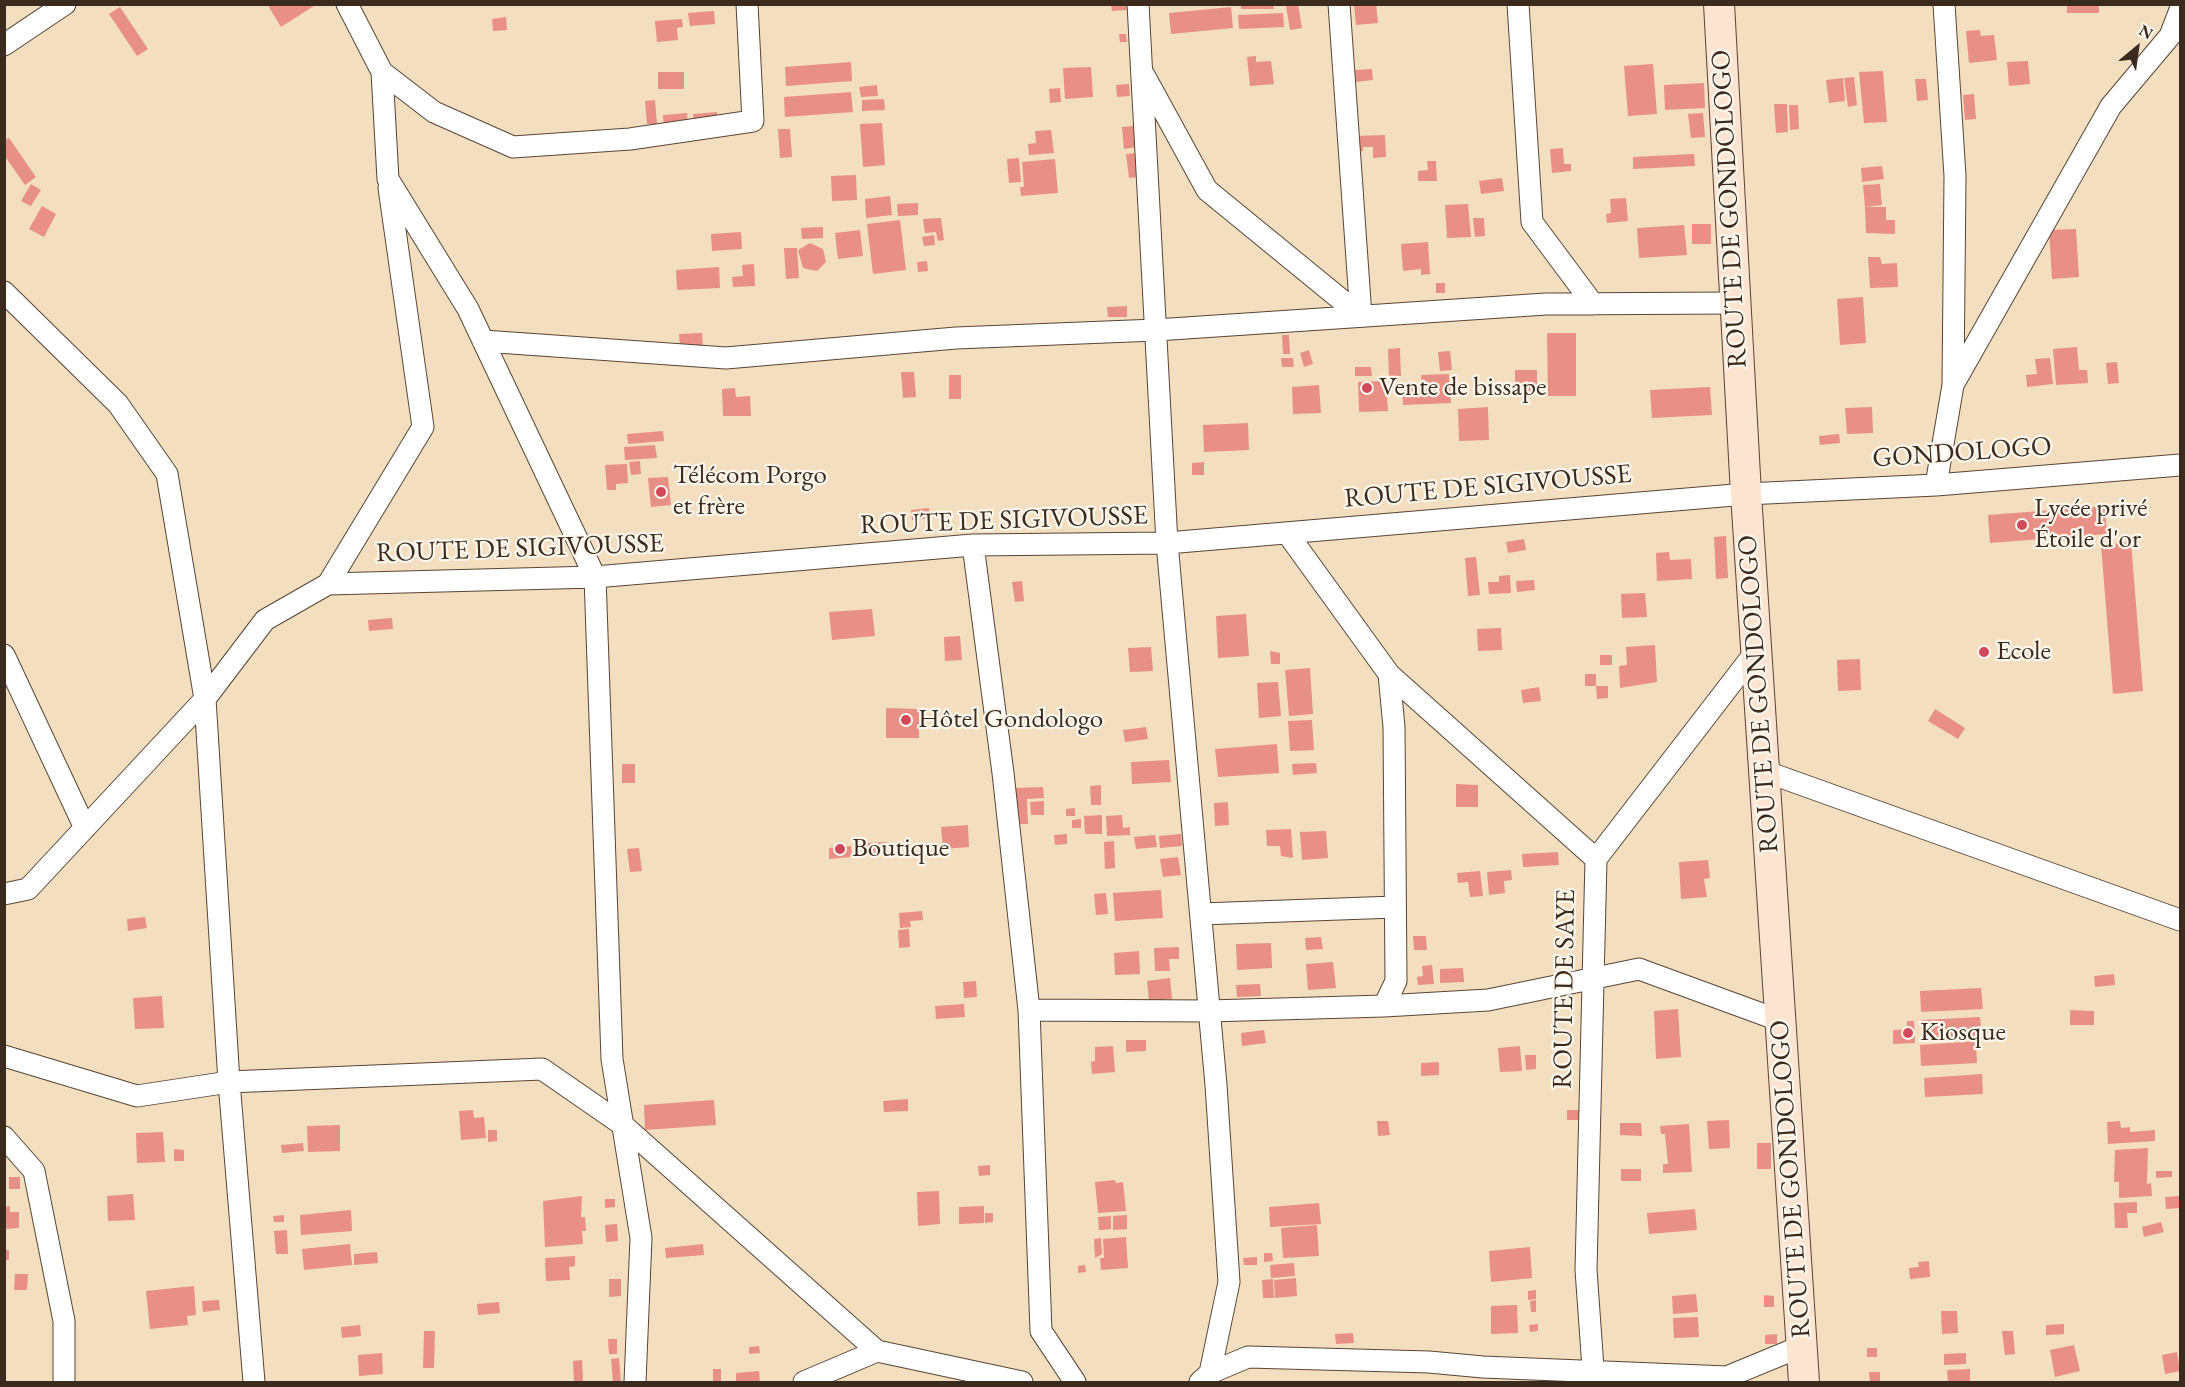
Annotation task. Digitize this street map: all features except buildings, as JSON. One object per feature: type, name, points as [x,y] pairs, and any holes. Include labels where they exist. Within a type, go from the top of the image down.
[{"type":"street","points":[[4,45],[65,4]]},
{"type":"street","points":[[327,584],[423,427],[388,179],[382,72],[347,4]]},
{"type":"street","points":[[382,72],[434,112],[513,147],[630,139],[753,121],[747,4]]},
{"type":"street","points":[[1138,4],[1167,543],[1216,1085],[1228,1282],[1205,1378]]},
{"type":"street","points":[[1339,4],[1361,316]]},
{"type":"street","points":[[1518,4],[1532,222],[1593,304]]},
{"type":"street","name":"ROUTE DE GONDOLOGO","points":[[1719,4],[1746,494],[1804,1383]]},
{"type":"street","points":[[1936,485],[1953,385],[1955,176],[1944,4]]},
{"type":"street","points":[[1953,385],[2110,106],[2170,36],[2181,10]]},
{"type":"street","points":[[1141,69],[1207,190],[1361,316]]},
{"type":"street","points":[[388,179],[468,309],[595,577],[612,1059],[640,1238],[634,1383]]},
{"type":"street","points":[[4,292],[118,404],[167,474],[205,699],[229,1082],[254,1383]]},
{"type":"street","points":[[483,341],[726,358],[956,338],[1156,330],[1546,304],[1736,303]]},
{"type":"street","name":"GONDOLOGO","points":[[1746,494],[1936,485],[2181,465]]},
{"type":"street","name":"ROUTE DE SIGIVOUSSE","points":[[4,894],[28,890],[205,699],[265,620],[327,584],[595,577],[973,545],[1167,543],[1746,494]]},
{"type":"street","points":[[1287,533],[1389,674],[1596,859]]},
{"type":"street","points":[[973,545],[1003,773],[1029,1010],[1041,1331],[1076,1383]]},
{"type":"street","name":"ROUTE DE SAYE","points":[[1593,1377],[1586,1270],[1595,978],[1596,859],[1756,650]]},
{"type":"street","points":[[4,655],[86,828]]},
{"type":"street","points":[[1384,1006],[1396,981],[1394,727],[1389,674]]},
{"type":"street","points":[[1764,771],[2181,920]]},
{"type":"street","points":[[1201,914],[1395,907]]},
{"type":"street","points":[[1029,1010],[1209,1011],[1384,1006],[1488,1000],[1639,969],[1780,1021]]},
{"type":"street","points":[[4,1056],[137,1096],[229,1082],[542,1070],[623,1125],[877,1351],[1022,1383]]},
{"type":"street","points":[[4,1137],[34,1171],[64,1321],[64,1383]]},
{"type":"street","points":[[1205,1378],[1248,1357],[1429,1362],[1593,1377],[1727,1377],[1802,1346]]},
{"type":"street","points":[[804,1383],[877,1351]]},
{"type":"place","name":"Vente de bissape","points":[[1367,388]]},
{"type":"place","name":"Télécom Porgo et frère","points":[[661,492]]},
{"type":"place","name":"Lycée privé Étoile d'or","points":[[2022,525]]},
{"type":"place","name":"Ecole","points":[[1984,652]]},
{"type":"place","name":"Hôtel Gondologo","points":[[906,720]]},
{"type":"place","name":"Boutique","points":[[840,849]]},
{"type":"place","name":"Kiosque","points":[[1908,1033]]}]
